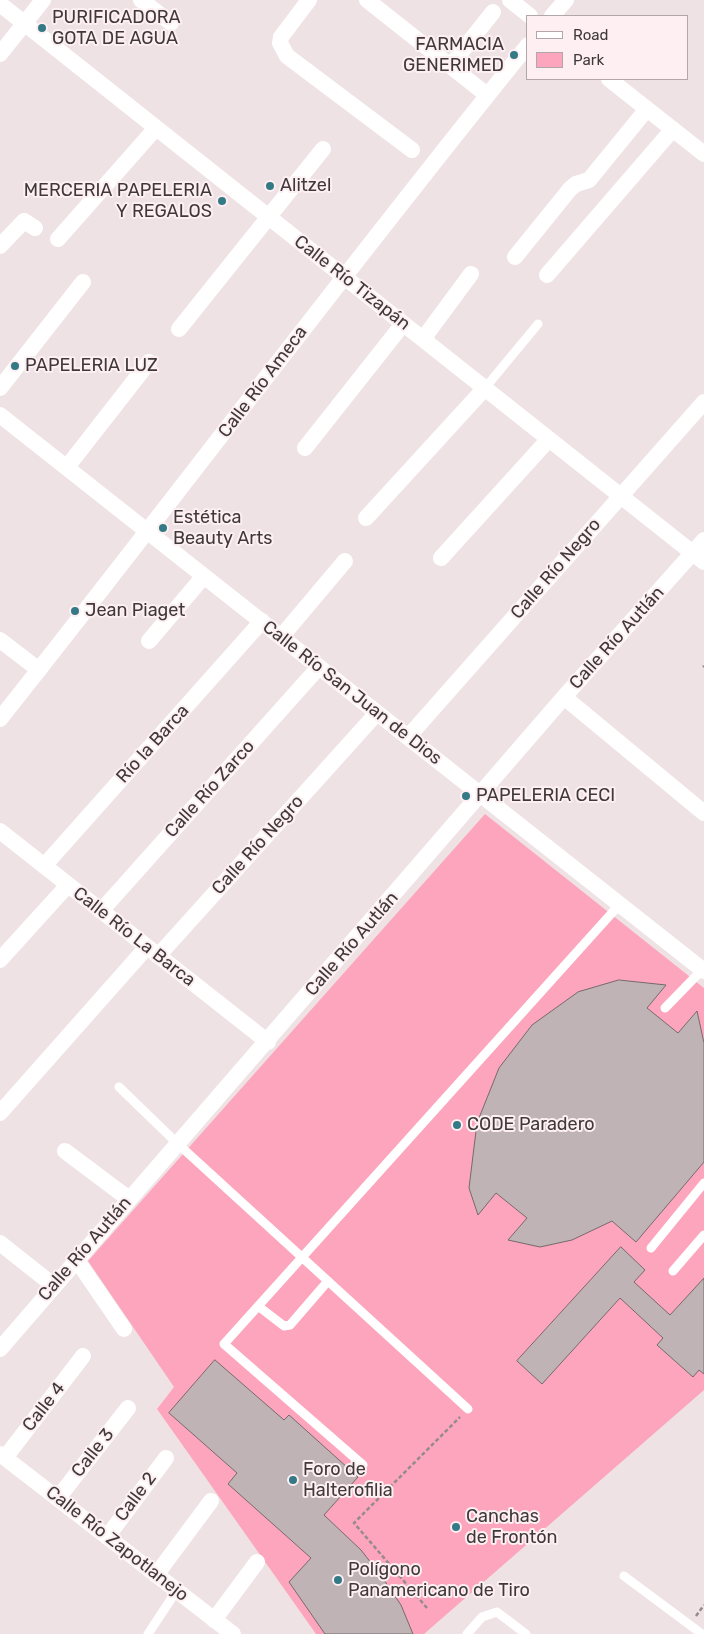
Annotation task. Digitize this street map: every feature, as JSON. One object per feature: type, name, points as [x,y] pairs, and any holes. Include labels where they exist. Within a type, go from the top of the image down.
[{"type":"street","points":[[0,54],[43,0]]},
{"type":"street","points":[[141,0],[171,23]]},
{"type":"street","points":[[309,0],[282,37],[280,43],[287,56],[412,150]]},
{"type":"street","points":[[367,0],[487,95]]},
{"type":"street","points":[[510,0],[529,15]]},
{"type":"street","points":[[553,15],[566,0]]},
{"type":"street","name":"Calle Río Tizapán","points":[[0,4],[699,557]]},
{"type":"street","points":[[451,65],[493,12]]},
{"type":"street","name":"Calle Río Ameca","points":[[0,719],[148,532],[343,276],[526,48]]},
{"type":"street","points":[[610,80],[704,154]]},
{"type":"street","points":[[515,257],[570,189],[576,184],[589,180],[647,109]]},
{"type":"street","points":[[58,239],[156,128]]},
{"type":"street","points":[[547,275],[673,130]]},
{"type":"street","points":[[179,329],[323,149]]},
{"type":"street","points":[[0,246],[24,221],[35,228]]},
{"type":"street","points":[[423,339],[471,274]]},
{"type":"street","points":[[0,388],[83,282]]},
{"type":"street","points":[[305,448],[403,324]]},
{"type":"street","points":[[67,468],[149,362]]},
{"type":"street","points":[[366,518],[485,388]]},
{"type":"street","name":"Calle Río Negro","points":[[408,737],[704,402]]},
{"type":"street","name":"Calle Río San Juan de Dios","points":[[0,415],[703,970]]},
{"type":"street","points":[[441,558],[549,439]]},
{"type":"street","name":"Calle Río Autlán","points":[[0,1349],[53,1285],[268,1042],[564,697],[699,557],[704,540]]},
{"type":"street","points":[[281,637],[345,561]]},
{"type":"street","points":[[149,641],[204,576]]},
{"type":"street","name":"Río la Barca","points":[[44,866],[262,622]]},
{"type":"street","points":[[0,640],[39,670]]},
{"type":"street","name":"Calle Río Zarco","points":[[101,911],[319,667]]},
{"type":"street","points":[[564,697],[704,813]]},
{"type":"street","name":"Calle Río Negro","points":[[0,1113],[377,713]]},
{"type":"street","name":"Calle Río La Barca","points":[[0,831],[268,1042]]},
{"type":"street","points":[[0,960],[68,885]]},
{"type":"street","points":[[65,1151],[129,1199]]},
{"type":"street","points":[[0,1243],[53,1285]]},
{"type":"street","points":[[76,1259],[124,1329]]},
{"type":"street","name":"Calle 4","points":[[2,1456],[83,1356]]},
{"type":"street","name":"Calle 3","points":[[58,1498],[128,1408]]},
{"type":"street","name":"Calle Río Zapotlanejo","points":[[2,1456],[233,1634]]},
{"type":"street","name":"Calle 2","points":[[107,1536],[166,1458]]},
{"type":"street","points":[[156,1575],[211,1501]]},
{"type":"street","points":[[214,1620],[256,1562]]},
{"type":"lane","points":[[485,388],[538,324]]},
{"type":"lane","points":[[363,1466],[224,1344],[620,904]]},
{"type":"lane","points":[[665,1008],[703,970]]},
{"type":"lane","points":[[119,1086],[178,1144],[468,1409]]},
{"type":"lane","points":[[651,1248],[704,1183]]},
{"type":"lane","points":[[673,1271],[704,1235]]},
{"type":"lane","points":[[258,1306],[284,1326],[290,1325],[328,1281]]},
{"type":"lane","points":[[624,1576],[702,1634]]},
{"type":"lane","points":[[148,1634],[176,1590]]},
{"type":"lane","points":[[466,1634],[482,1617],[496,1612],[526,1634]]},
{"type":"path","points":[[427,1608],[354,1523],[468,1409]]},
{"type":"green space","name":"CODE Paradero","points":[[485,814],[704,988],[704,1390],[424,1634],[316,1634],[157,1409],[174,1387],[88,1261]]},
{"type":"building","points":[[619,980],[666,985],[647,1008],[678,1033],[697,1011],[704,1043],[704,1162],[636,1242],[612,1221],[572,1240],[540,1247],[508,1240],[527,1218],[496,1193],[478,1215],[469,1188],[477,1123],[499,1068],[532,1025],[578,992]]},
{"type":"building","points":[[621,1247],[645,1270],[634,1282],[670,1315],[704,1278],[704,1374],[699,1370],[693,1377],[657,1345],[663,1338],[620,1298],[542,1384],[517,1361]]},
{"type":"building","points":[[215,1360],[284,1420],[289,1415],[358,1477],[324,1515],[361,1550],[382,1577],[401,1605],[413,1634],[325,1634],[289,1582],[311,1558],[228,1484],[237,1473],[169,1413]]},
{"type":"place","name":"PURIFICADORA GOTA DE AGUA","points":[[42,28]]},
{"type":"place","name":"FARMACIA GENERIMED","points":[[514,55]]},
{"type":"place","name":"Alitzel","points":[[270,186]]},
{"type":"place","name":"MERCERIA PAPELERIA Y REGALOS","points":[[222,201]]},
{"type":"place","name":"PAPELERIA LUZ","points":[[15,366]]},
{"type":"place","name":"Estética Beauty Arts","points":[[163,528]]},
{"type":"place","name":"Jean Piaget","points":[[75,611]]},
{"type":"place","name":"PAPELERIA CECI","points":[[466,796]]},
{"type":"place","name":"CODE Paradero","points":[[457,1125]]},
{"type":"place","name":"Foro de Halterofilia","points":[[293,1480]]},
{"type":"place","name":"Canchas de Frontón","points":[[456,1527]]},
{"type":"place","name":"Polígono Panamericano de Tiro","points":[[338,1580]]}]
